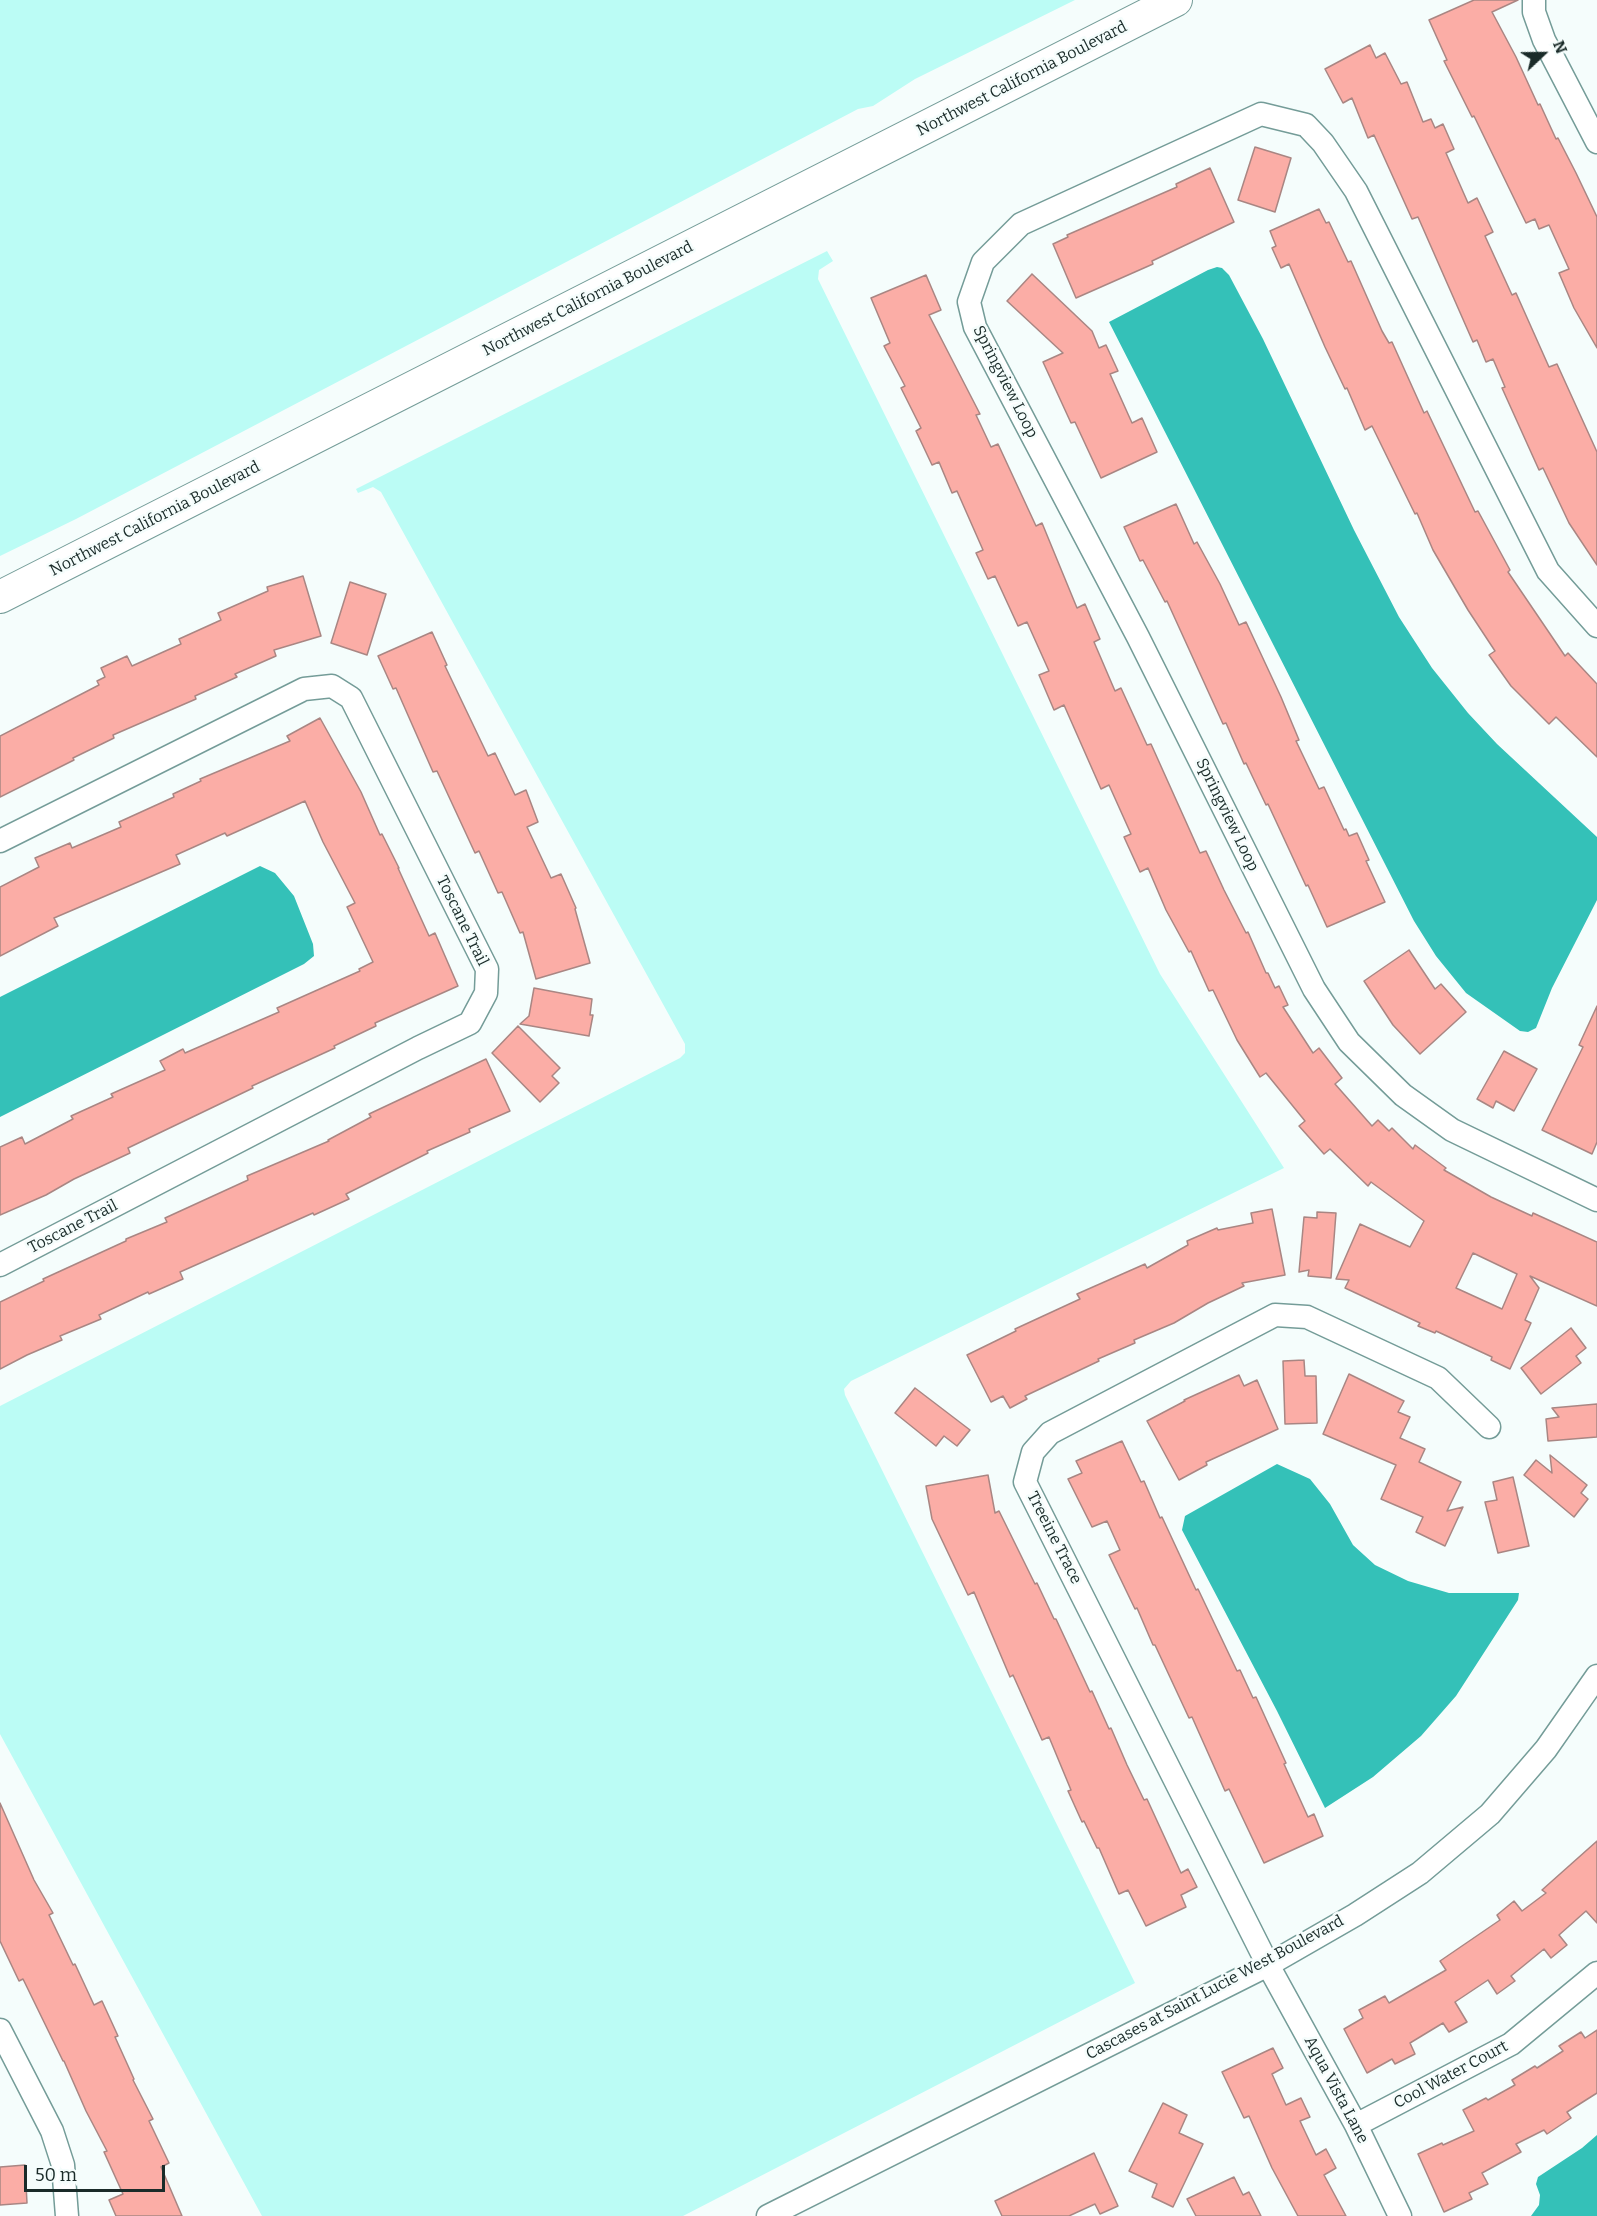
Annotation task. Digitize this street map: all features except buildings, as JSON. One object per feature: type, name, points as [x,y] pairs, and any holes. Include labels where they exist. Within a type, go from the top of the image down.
[{"type":"street","name":"Northwest California Boulevard","points":[[0,597],[1176,0]]},
{"type":"street","points":[[1534,0],[1534,12],[1544,40],[1597,142]]},
{"type":"street","name":"Springview Loop","points":[[1597,626],[1548,571],[1356,191],[1323,142],[1306,125],[1261,114],[1021,224],[983,262],[969,302],[975,327],[1138,637],[1314,989],[1349,1042],[1403,1095],[1452,1130],[1597,1200]]},
{"type":"street","name":"Toscane Trail","points":[[0,841],[304,689],[332,686],[351,698],[487,969],[486,993],[470,1023],[0,1265]]},
{"type":"street","name":"Treeine Trace","points":[[1268,1965],[1025,1482],[1033,1452],[1050,1433],[1275,1315],[1307,1317],[1438,1378],[1489,1427]]},
{"type":"street","name":"Cascases at Saint Lucie West Boulevard","points":[[768,2216],[1268,1965],[1355,1915],[1420,1873],[1490,1814],[1546,1749],[1597,1676]]},
{"type":"street","name":"Aqua Vista Lane","points":[[1268,1965],[1356,2125],[1400,2216]]},
{"type":"street","name":"Cool Water Court","points":[[1356,2125],[1511,2044],[1597,1973]]},
{"type":"street","points":[[0,2030],[52,2131],[63,2165],[68,2216]]},
{"type":"shaded area","points":[[0,0],[1075,0],[915,79],[873,106],[858,109],[76,519],[0,556]]},
{"type":"shaded area","points":[[827,251],[833,261],[819,270],[818,279],[1160,974],[1284,1168],[851,1381],[844,1389],[1135,1983],[683,2216],[262,2216],[0,1734],[0,1406],[680,1058],[685,1053],[685,1044],[381,492],[373,487],[358,493],[356,489]]},
{"type":"water","points":[[1217,267],[1222,268],[1229,275],[1263,339],[1354,530],[1399,617],[1432,668],[1468,713],[1497,744],[1597,837],[1597,900],[1552,988],[1536,1028],[1528,1032],[1520,1031],[1466,993],[1436,956],[1414,921],[1109,322]]},
{"type":"water","points":[[260,866],[275,873],[294,896],[313,944],[314,956],[304,964],[0,1117],[0,997]]},
{"type":"water","points":[[1277,1464],[1310,1479],[1330,1504],[1353,1545],[1375,1565],[1408,1581],[1449,1593],[1519,1593],[1518,1600],[1456,1696],[1421,1736],[1373,1777],[1325,1808],[1182,1530],[1185,1516]]},
{"type":"water","points":[[1597,2135],[1597,2216],[1531,2216],[1539,2205],[1540,2195],[1536,2184],[1538,2177],[1582,2148]]}]
